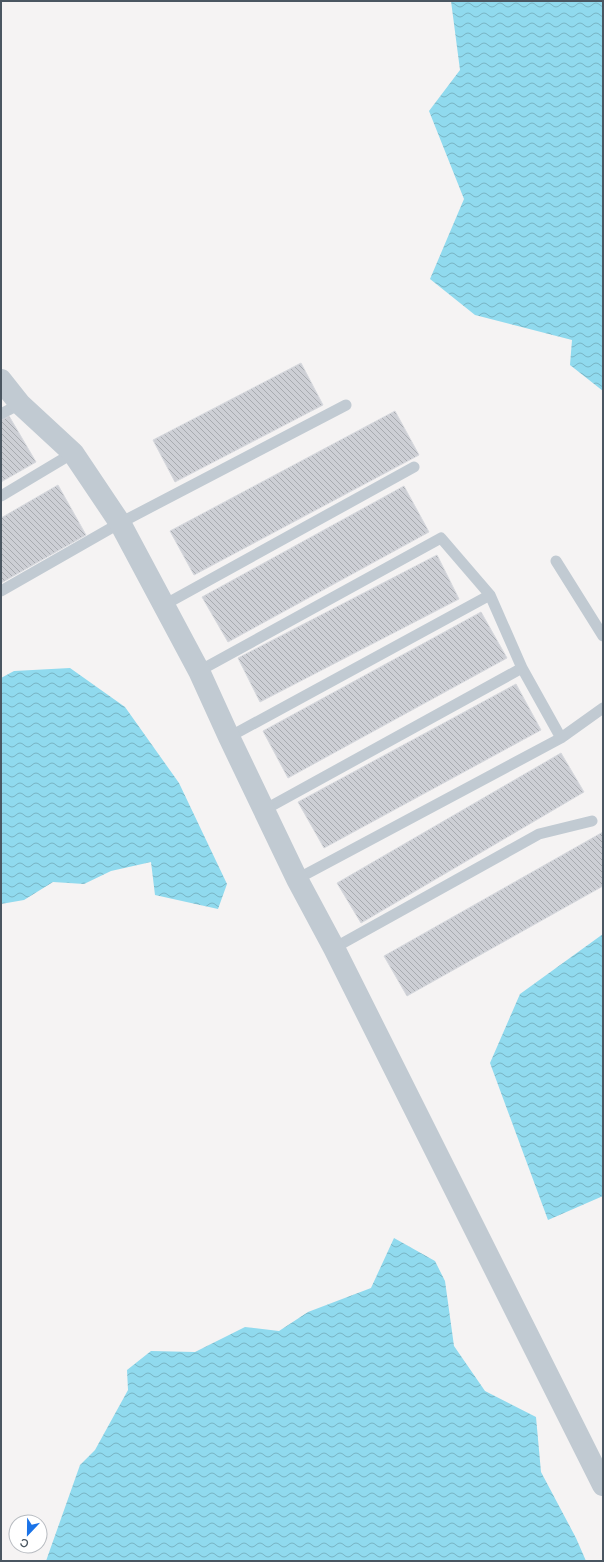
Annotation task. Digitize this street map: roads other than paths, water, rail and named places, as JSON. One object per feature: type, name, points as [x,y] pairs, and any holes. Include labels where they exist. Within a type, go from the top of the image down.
[{"type":"street","points":[[1,380],[20,404],[73,453],[120,523],[199,671],[228,737],[297,879],[334,948],[603,1485]]},
{"type":"lane","points":[[1,414],[20,404]]},
{"type":"lane","points":[[1,591],[120,523],[346,405]]},
{"type":"lane","points":[[1,496],[73,453]]},
{"type":"lane","points":[[164,605],[414,467]]},
{"type":"lane","points":[[199,671],[441,538],[490,595],[522,668],[561,738]]},
{"type":"lane","points":[[556,561],[603,636]]},
{"type":"lane","points":[[228,737],[490,595]]},
{"type":"lane","points":[[264,810],[522,668]]},
{"type":"lane","points":[[297,879],[561,738],[603,708]]},
{"type":"lane","points":[[334,948],[539,834],[592,821]]},
{"type":"water","points":[[451,1],[603,1],[603,391],[570,365],[572,340],[475,315],[430,279],[464,199],[429,111],[460,70]]},
{"type":"water","points":[[70,668],[125,707],[179,783],[227,884],[218,909],[155,895],[151,862],[111,871],[84,884],[53,882],[24,900],[1,904],[1,678],[14,671]]},
{"type":"water","points":[[603,934],[603,1196],[548,1220],[490,1063],[520,994]]},
{"type":"water","points":[[394,1238],[435,1261],[445,1281],[454,1346],[485,1391],[536,1417],[541,1472],[576,1538],[586,1561],[46,1561],[80,1465],[95,1450],[128,1390],[127,1370],[151,1351],[195,1352],[245,1327],[279,1331],[308,1312],[371,1288]]}]
